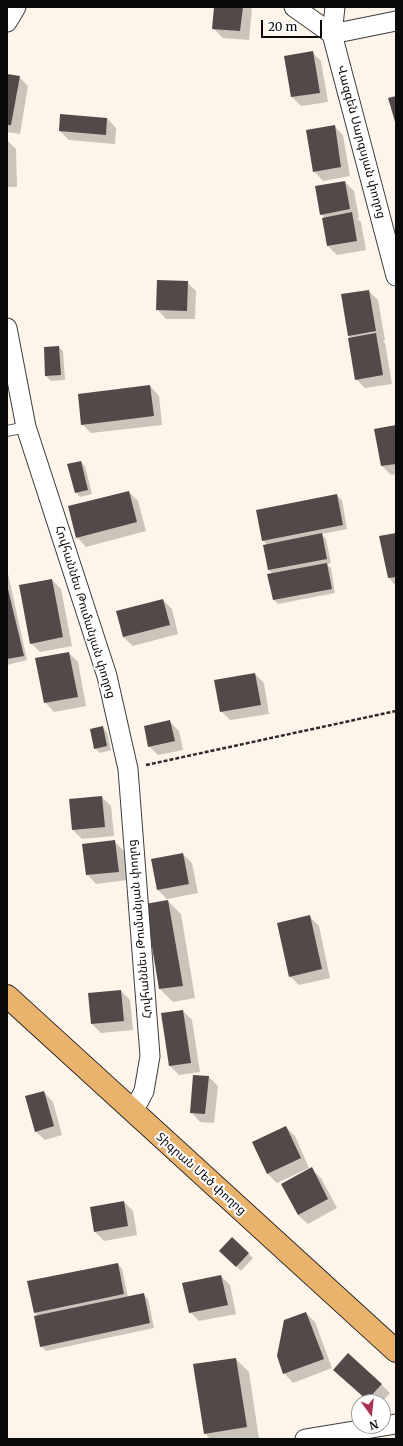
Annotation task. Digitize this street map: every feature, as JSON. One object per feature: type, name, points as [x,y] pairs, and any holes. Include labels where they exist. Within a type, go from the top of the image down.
[{"type":"main road","name":"Տիգրան Մեծ փողոց","points":[[7,996],[396,1351]]},
{"type":"street","points":[[7,22],[16,7]]},
{"type":"street","points":[[294,7],[332,34],[396,21]]},
{"type":"street","name":"Վազգեն Սարգսյան փողոց","points":[[335,7],[332,34],[396,276]]},
{"type":"street","name":"Հովհաննես Թումանյան փողոց","points":[[7,328],[26,427],[107,676],[128,769],[150,1056],[144,1091],[133,1112]]},
{"type":"street","points":[[305,1439],[396,1424]]},
{"type":"lane","points":[[7,431],[26,427]]},
{"type":"path","points":[[128,769],[396,711]]},
{"type":"building","points":[[214,7],[243,7],[240,31],[212,29]]},
{"type":"building","points":[[313,51],[320,93],[291,97],[284,56]]},
{"type":"building","points":[[7,74],[20,76],[11,125],[7,125]]},
{"type":"building","points":[[396,96],[396,125],[388,98]]},
{"type":"building","points":[[60,114],[107,118],[106,135],[59,131]]},
{"type":"building","points":[[335,125],[341,167],[313,172],[306,130]]},
{"type":"building","points":[[345,181],[350,209],[320,215],[315,186]]},
{"type":"building","points":[[352,212],[357,241],[327,246],[322,218]]},
{"type":"building","points":[[157,280],[188,281],[187,311],[156,310]]},
{"type":"building","points":[[369,290],[376,331],[348,336],[341,294]]},
{"type":"building","points":[[376,333],[383,375],[355,380],[348,338]]},
{"type":"building","points":[[59,346],[61,375],[45,376],[44,347]]},
{"type":"building","points":[[150,385],[154,416],[81,425],[78,394]]},
{"type":"building","points":[[396,425],[396,464],[381,466],[374,429]]},
{"type":"building","points":[[81,461],[88,490],[75,493],[67,464]]},
{"type":"building","points":[[129,491],[137,522],[76,538],[68,506]]},
{"type":"building","points":[[337,494],[343,525],[262,541],[256,510]]},
{"type":"building","points":[[322,533],[327,559],[268,570],[263,545]]},
{"type":"building","points":[[396,533],[396,577],[388,578],[379,536]]},
{"type":"building","points":[[327,563],[332,589],[273,600],[267,574]]},
{"type":"building","points":[[52,579],[63,637],[30,644],[19,585]]},
{"type":"building","points":[[7,585],[24,656],[7,659]]},
{"type":"building","points":[[163,599],[170,625],[123,637],[116,611]]},
{"type":"building","points":[[69,652],[78,697],[44,703],[35,658]]},
{"type":"building","points":[[255,673],[261,705],[220,712],[214,680]]},
{"type":"building","points":[[170,720],[175,741],[148,747],[144,726]]},
{"type":"building","points":[[103,726],[107,746],[94,749],[90,729]]},
{"type":"building","points":[[102,796],[105,827],[72,830],[69,799]]},
{"type":"building","points":[[115,840],[119,872],[86,875],[82,844]]},
{"type":"building","points":[[183,853],[189,884],[157,890],[151,859]]},
{"type":"building","points":[[168,900],[183,986],[159,989],[145,904]]},
{"type":"building","points":[[310,915],[322,969],[289,977],[277,923]]},
{"type":"building","points":[[121,990],[124,1021],[91,1024],[88,993]]},
{"type":"building","points":[[183,1010],[191,1063],[169,1066],[161,1013]]},
{"type":"building","points":[[193,1075],[209,1076],[205,1114],[190,1113]]},
{"type":"building","points":[[44,1091],[54,1126],[35,1132],[25,1096]]},
{"type":"building","points":[[286,1126],[301,1158],[267,1174],[252,1142]]},
{"type":"building","points":[[312,1167],[328,1199],[298,1215],[281,1184]]},
{"type":"building","points":[[124,1201],[128,1226],[94,1232],[90,1207]]},
{"type":"building","points":[[232,1237],[249,1253],[236,1267],[219,1251]]},
{"type":"building","points":[[118,1263],[124,1294],[34,1313],[27,1281]]},
{"type":"building","points":[[221,1275],[228,1305],[189,1313],[182,1283]]},
{"type":"building","points":[[144,1293],[150,1323],[40,1347],[34,1316]]},
{"type":"building","points":[[306,1312],[324,1359],[283,1374],[277,1356],[284,1320]]},
{"type":"building","points":[[348,1353],[382,1384],[373,1394],[360,1394],[333,1370]]},
{"type":"building","points":[[236,1358],[247,1427],[204,1434],[193,1364]]}]
